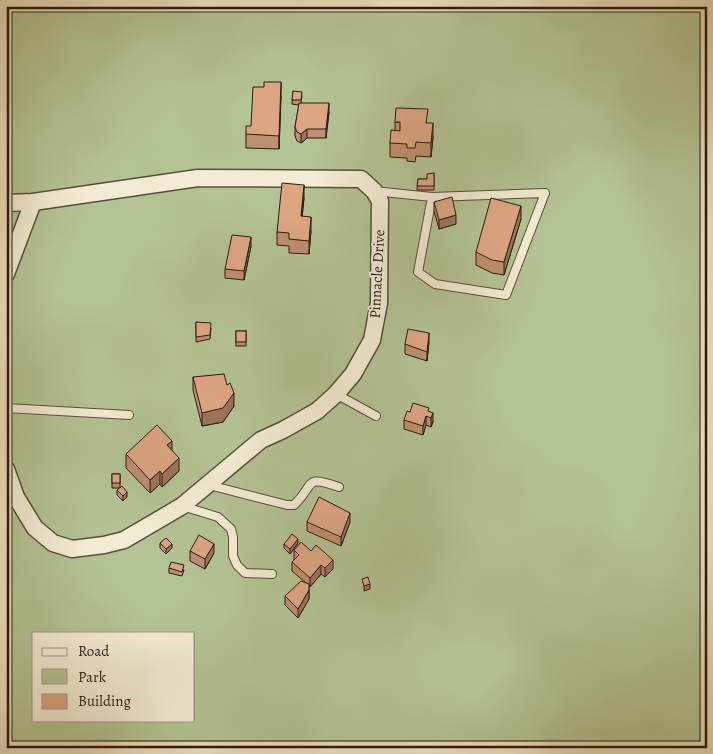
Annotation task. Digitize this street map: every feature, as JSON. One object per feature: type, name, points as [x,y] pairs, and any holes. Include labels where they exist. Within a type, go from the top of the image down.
[{"type":"street","points":[[6,203],[33,202],[198,178],[361,179],[374,191]]},
{"type":"street","name":"Pinnacle Drive","points":[[6,469],[16,497],[35,528],[53,544],[72,549],[124,540],[182,506],[261,440],[284,430],[317,411],[336,394],[353,374],[372,340],[378,303],[380,236],[380,201],[374,191]]},
{"type":"street","points":[[6,274],[33,202]]},
{"type":"lane","points":[[374,191],[432,198],[546,193],[506,295],[435,284],[418,272],[432,198]]},
{"type":"lane","points":[[336,394],[376,416]]},
{"type":"lane","points":[[6,408],[129,415]]},
{"type":"lane","points":[[207,484],[287,505],[294,505],[309,484],[313,482],[322,481],[339,487]]},
{"type":"lane","points":[[182,506],[218,517],[231,529],[234,537],[233,556],[237,565],[245,573],[272,574]]},
{"type":"green space","points":[[6,6],[707,6],[707,748],[6,748]]},
{"type":"building","points":[[264,82],[281,82],[279,136],[246,134],[246,126],[251,126],[253,87],[264,87]]},
{"type":"building","points":[[293,91],[302,92],[301,100],[292,100]]},
{"type":"building","points":[[299,103],[329,103],[326,129],[307,129],[301,134],[297,132],[295,127]]},
{"type":"building","points":[[396,108],[428,109],[426,123],[433,123],[431,143],[416,142],[415,148],[407,148],[407,144],[390,143],[391,130],[400,131],[400,122],[395,122]]},
{"type":"building","points":[[434,173],[434,186],[417,186],[418,179],[427,179],[427,174]]},
{"type":"building","points":[[282,183],[304,185],[301,216],[311,217],[309,241],[289,239],[289,233],[277,232]]},
{"type":"building","points":[[452,197],[456,215],[439,220],[434,202]]},
{"type":"building","points":[[491,198],[521,206],[504,262],[492,260],[476,252]]},
{"type":"building","points":[[232,235],[251,237],[244,271],[225,269]]},
{"type":"building","points":[[196,322],[211,323],[210,335],[196,337]]},
{"type":"building","points":[[408,329],[429,333],[427,352],[405,344]]},
{"type":"building","points":[[236,331],[246,331],[246,342],[236,342]]},
{"type":"building","points":[[224,374],[227,385],[230,383],[234,393],[223,408],[202,413],[193,377]]},
{"type":"building","points":[[413,403],[429,408],[428,411],[433,413],[431,418],[426,416],[423,426],[404,420],[407,411],[410,412]]},
{"type":"building","points":[[157,425],[172,441],[167,445],[179,458],[162,474],[160,471],[150,480],[126,454]]},
{"type":"building","points":[[112,474],[120,474],[120,483],[112,483]]},
{"type":"building","points":[[122,486],[127,492],[123,496],[117,490]]},
{"type":"building","points":[[319,497],[350,513],[341,537],[307,522]]},
{"type":"building","points":[[292,534],[298,539],[290,549],[284,544]]},
{"type":"building","points":[[199,535],[214,544],[205,559],[190,551]]},
{"type":"building","points":[[166,538],[172,544],[166,549],[160,543]]},
{"type":"building","points":[[301,542],[311,551],[316,545],[333,560],[325,568],[321,565],[310,578],[292,562],[299,555],[294,550]]},
{"type":"building","points":[[171,562],[184,565],[182,572],[169,568]]},
{"type":"building","points":[[368,577],[370,584],[364,586],[362,579]]},
{"type":"building","points":[[301,581],[309,584],[309,590],[298,609],[285,596]]}]
